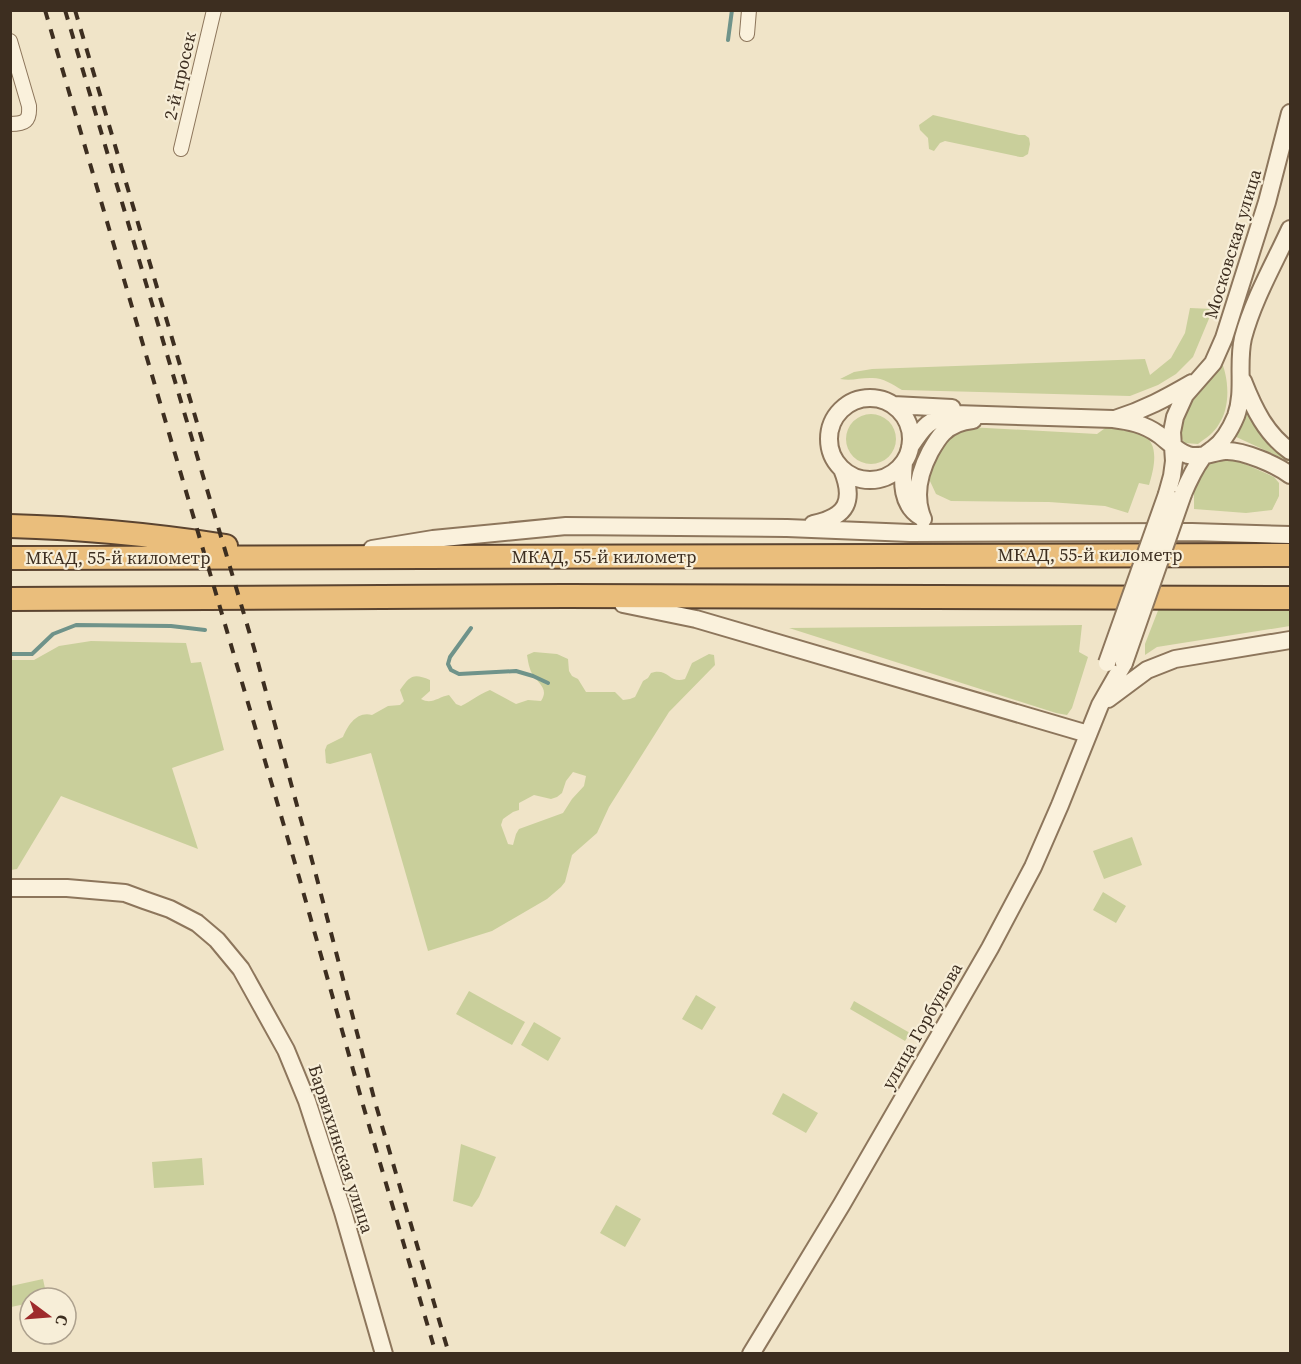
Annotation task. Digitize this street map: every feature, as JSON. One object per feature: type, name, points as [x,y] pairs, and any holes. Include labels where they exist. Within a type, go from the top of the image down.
[{"type":"highway","points":[[10,526],[168,537],[299,557]]},
{"type":"highway","name":"МКАД, 55-й километр","points":[[10,558],[1290,555]]},
{"type":"highway","points":[[10,599],[565,596],[1290,598]]},
{"type":"highway","points":[[10,610],[78,598]]},
{"type":"street","name":"2-й просек","points":[[181,149],[214,10]]},
{"type":"street","points":[[747,34],[748,10]]},
{"type":"street","points":[[10,41],[30,113],[27,120],[21,124],[10,124]]},
{"type":"street","name":"Московская улица","points":[[1173,445],[1172,432],[1175,417],[1185,395],[1213,363],[1236,305],[1267,202],[1290,113]]},
{"type":"street","name":"Московская улица","points":[[1204,455],[1223,440],[1237,414],[1240,399],[1240,355],[1249,321],[1290,229]]},
{"type":"street","points":[[1217,354],[1226,352],[1233,356],[1250,400],[1265,426],[1281,445],[1290,451]]},
{"type":"street","points":[[1113,419],[1144,409],[1198,380]]},
{"type":"street","points":[[787,528],[826,521],[838,515],[848,494],[842,469],[833,456],[830,440],[832,424],[841,411],[854,402],[878,399],[899,410],[908,423],[910,431],[902,484],[908,505],[923,519],[948,527],[979,532]]},
{"type":"street","points":[[892,405],[966,408],[997,416]]},
{"type":"street","points":[[842,469],[863,480],[879,479],[893,473],[929,422],[955,414],[1129,421],[1155,431],[1178,450],[1191,456],[1225,451],[1239,452],[1276,467],[1290,476]]},
{"type":"street","points":[[923,519],[918,504],[920,476],[937,440],[944,431],[955,424],[997,416]]},
{"type":"street","name":"улица Горбунова","points":[[752,1353],[842,1204],[990,948],[1033,867],[1100,705],[1124,663],[1175,494],[1172,476],[1173,445]]},
{"type":"street","name":"улица Горбунова","points":[[1100,705],[1107,663],[1175,494],[1204,455]]},
{"type":"street","points":[[330,557],[433,539],[566,526],[1290,535]]},
{"type":"street","points":[[1265,533],[1290,526]]},
{"type":"street","points":[[565,596],[643,607],[696,620],[1088,734]]},
{"type":"street","points":[[1100,705],[1147,670],[1175,658],[1290,640]]},
{"type":"street","points":[[1107,663],[1108,674],[1115,681],[1125,683],[1132,680]]},
{"type":"street","name":"Барвихинская улица","points":[[10,888],[67,888],[125,893],[170,909],[197,923],[217,940],[234,960],[286,1050],[307,1101],[343,1212],[384,1353]]},
{"type":"green space","points":[[933,115],[1025,135],[1029,138],[1030,144],[1028,154],[1020,157],[945,141],[940,143],[934,151],[929,149],[928,138],[920,130],[919,125]]},
{"type":"green space","points":[[1190,308],[1213,309],[1193,357],[1176,374],[1158,385],[1130,396],[902,390],[887,381],[874,378],[840,379],[854,372],[872,369],[1145,359],[1150,375],[1171,358],[1185,333]]},
{"type":"green space","points":[[1220,358],[1227,382],[1227,400],[1223,417],[1215,430],[1198,444],[1184,443],[1179,432],[1183,411]]},
{"type":"green space","points":[[1244,402],[1290,455],[1290,462],[1232,435]]},
{"type":"green space","points":[[871,414],[889,421],[896,439],[889,457],[871,464],[853,457],[846,439],[853,421]]},
{"type":"green space","points":[[1108,426],[1140,434],[1147,438],[1153,449],[1154,464],[1149,485],[1139,483],[1128,513],[1105,506],[1049,502],[951,501],[936,494],[929,479],[937,454],[951,433],[968,427],[1097,434]]},
{"type":"green space","points":[[1229,457],[1274,477],[1279,483],[1279,496],[1272,510],[1246,513],[1194,509],[1194,480],[1208,463]]},
{"type":"green space","points":[[1159,608],[1290,608],[1290,626],[1157,647],[1145,655],[1145,644]]},
{"type":"green space","points":[[1082,625],[1079,652],[1088,657],[1072,708],[1067,715],[789,628]]},
{"type":"green space","points":[[91,641],[186,643],[191,663],[201,662],[224,750],[172,768],[198,849],[61,796],[17,869],[11,870],[11,660],[34,660],[59,646]]},
{"type":"green space","points":[[534,652],[557,654],[568,659],[569,671],[578,679],[586,692],[615,692],[623,700],[635,697],[643,681],[651,673],[661,672],[675,679],[685,679],[692,663],[709,654],[714,655],[715,665],[669,712],[609,807],[597,833],[572,855],[565,882],[561,887],[547,899],[492,931],[428,951],[371,753],[330,764],[326,763],[325,750],[327,745],[343,737],[350,724],[358,717],[372,715],[388,706],[400,705],[404,701],[400,690],[412,677],[416,676],[430,680],[430,691],[421,699],[425,701],[449,695],[456,704],[461,706],[490,690],[516,704],[528,700],[541,701],[544,690],[532,673],[527,655]],"holes":[[[573,772],[586,776],[584,786],[563,813],[519,829],[513,845],[508,844],[501,825],[503,819],[519,810],[519,803],[534,795],[551,799],[557,797],[562,793],[566,781]]]},
{"type":"green space","points":[[1132,837],[1142,865],[1104,879],[1093,851]]},
{"type":"green space","points":[[1103,892],[1126,906],[1116,923],[1093,910]]},
{"type":"green space","points":[[469,991],[525,1022],[512,1045],[456,1014]]},
{"type":"green space","points":[[696,995],[716,1007],[702,1030],[682,1019]]},
{"type":"green space","points":[[854,1001],[910,1033],[905,1041],[850,1009]]},
{"type":"green space","points":[[534,1022],[561,1038],[548,1061],[521,1045]]},
{"type":"green space","points":[[783,1093],[818,1113],[806,1133],[772,1114]]},
{"type":"green space","points":[[461,1144],[496,1157],[479,1197],[472,1207],[453,1201]]},
{"type":"green space","points":[[202,1158],[204,1185],[154,1188],[152,1162]]},
{"type":"green space","points":[[616,1205],[641,1219],[625,1247],[600,1233]]},
{"type":"green space","points":[[43,1279],[44,1286],[18,1286],[18,1306],[11,1307],[11,1286]]},
{"type":"waterway","points":[[728,40],[732,10]]},
{"type":"waterway","points":[[10,654],[32,654],[53,634],[76,625],[171,626],[205,630]]},
{"type":"waterway","points":[[471,628],[450,657],[448,664],[451,670],[459,674],[516,671],[548,683]]},
{"type":"railway","points":[[45,10],[436,1354]]},
{"type":"railway","points":[[65,10],[254,648],[375,1102],[449,1354]]},
{"type":"railway","points":[[75,10],[203,443]]}]
